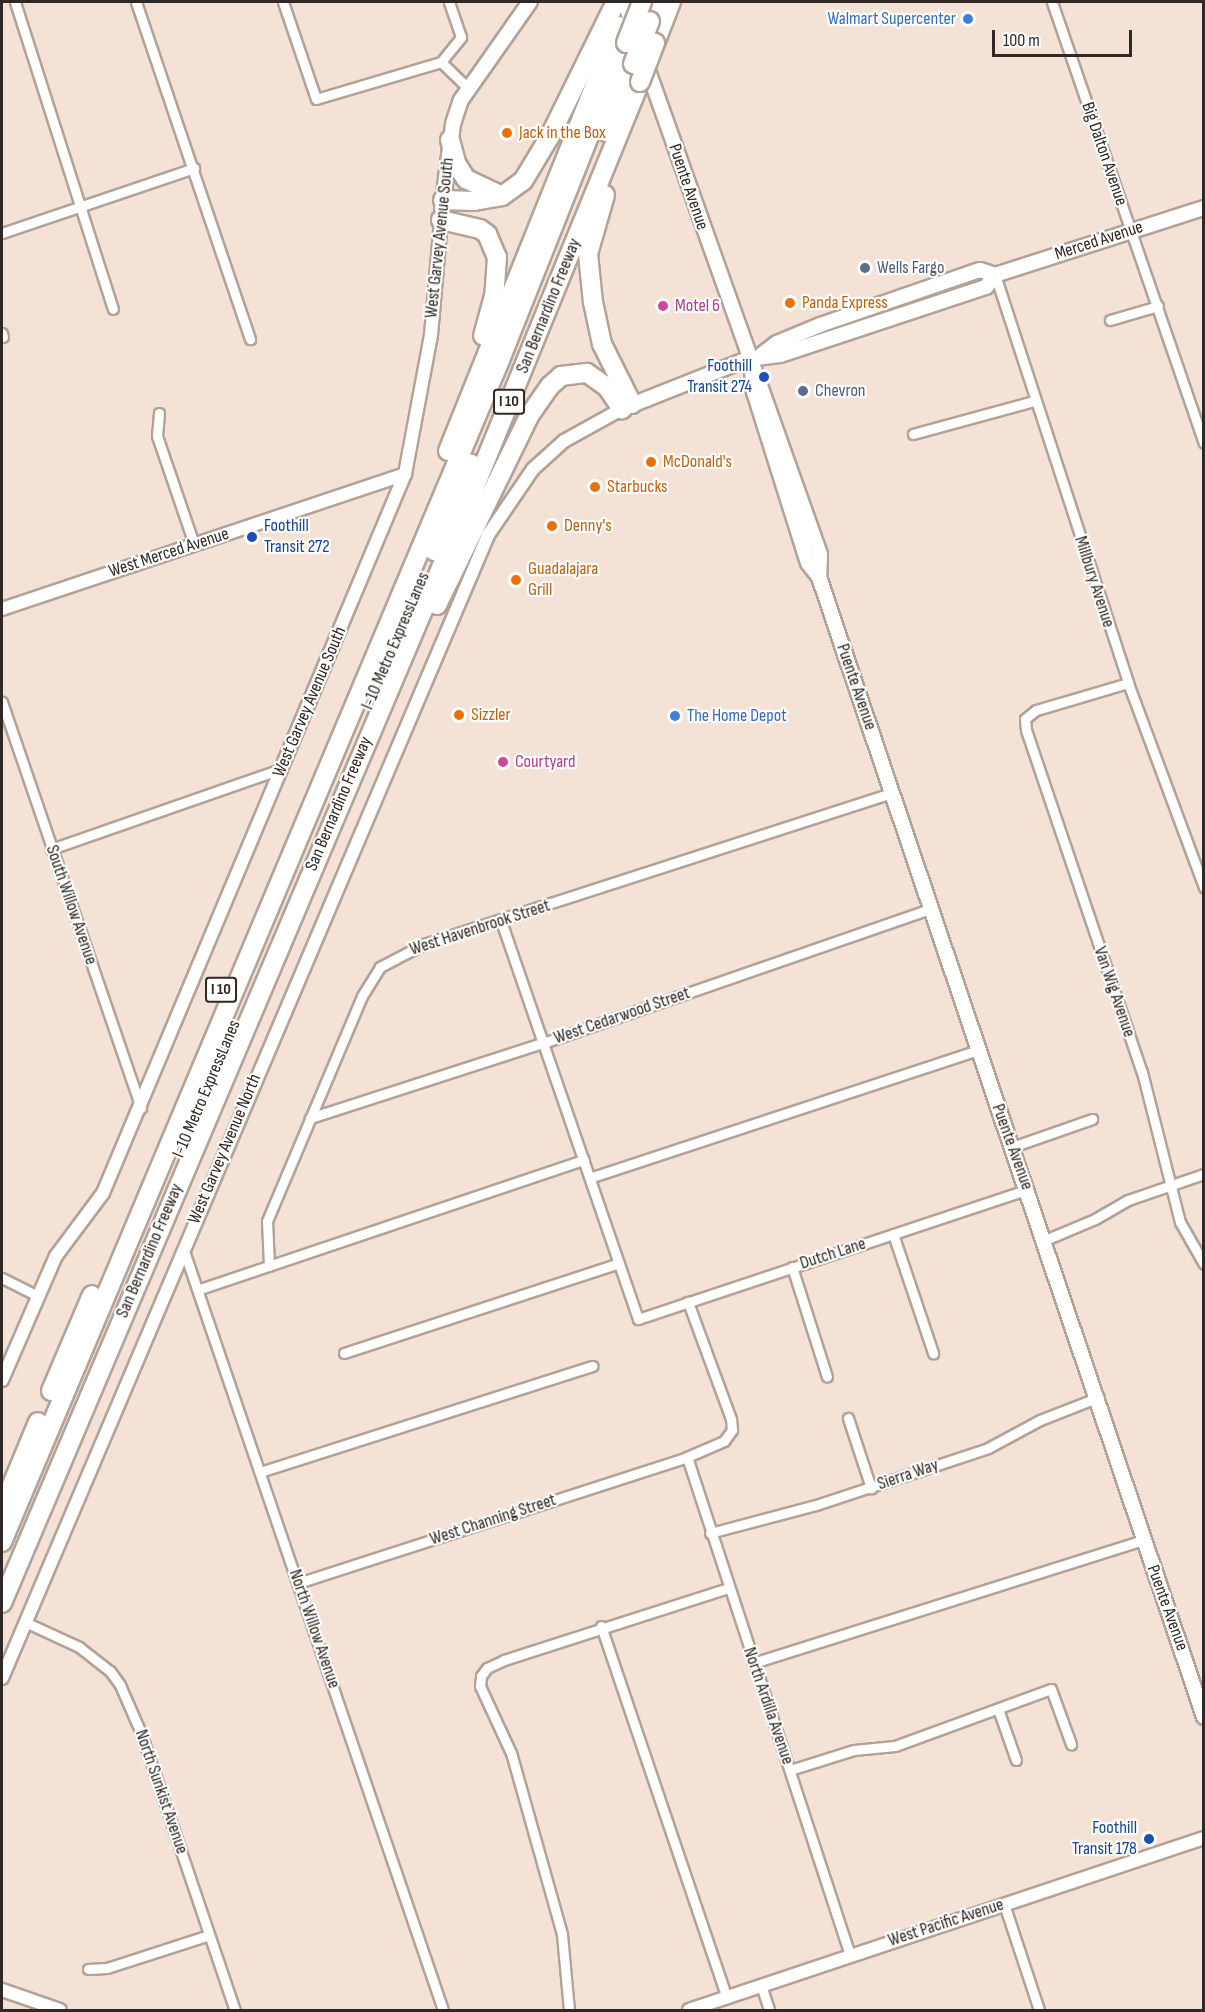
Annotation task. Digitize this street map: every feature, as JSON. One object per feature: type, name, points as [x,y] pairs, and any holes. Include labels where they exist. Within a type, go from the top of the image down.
[{"type":"highway","name":"San Bernardino Freeway","points":[[2,1509],[440,470],[630,2]]},
{"type":"highway","name":"I-10 Metro ExpressLanes","points":[[2,1542],[521,308],[642,2]]},
{"type":"highway","name":"I-10 Metro ExpressLanes","points":[[2,1575],[549,278],[657,2]]},
{"type":"highway","name":"San Bernardino Freeway","points":[[2,1604],[374,722],[640,82],[671,2]]},
{"type":"highway","points":[[443,200],[474,201],[502,196],[523,181],[550,136],[618,4]]},
{"type":"highway","points":[[627,407],[597,329],[588,254],[640,82]]},
{"type":"highway","points":[[450,140],[456,163],[466,179],[481,190],[502,196]]},
{"type":"highway","points":[[440,470],[488,321],[499,269],[487,234],[467,224],[441,220]]},
{"type":"highway","points":[[374,722],[403,685],[529,416],[550,386],[561,376],[586,373],[607,387],[627,407]]},
{"type":"main road","name":"West Garvey Avenue South","points":[[441,220],[455,114],[468,88],[519,23],[530,2]]},
{"type":"main road","name":"Puente Avenue","points":[[618,4],[754,362],[754,392],[808,563],[819,578],[978,1050],[1099,1397],[1142,1540],[1203,1717]]},
{"type":"main road","name":"Merced Avenue","points":[[627,407],[754,362],[777,343],[872,306],[980,270],[995,274],[1203,208]]},
{"type":"street","points":[[15,2],[113,309]]},
{"type":"street","points":[[136,2],[250,339]]},
{"type":"street","points":[[283,2],[316,99],[441,62],[460,37],[448,2]]},
{"type":"street","name":"Big Dalton Avenue","points":[[1052,2],[1158,306],[1203,443]]},
{"type":"street","points":[[441,62],[468,88]]},
{"type":"street","points":[[2,233],[194,168]]},
{"type":"street","name":"West Garvey Avenue South","points":[[2,1380],[56,1256],[104,1193],[405,474],[431,334],[441,220]]},
{"type":"street","name":"Millbury Avenue","points":[[995,274],[1034,401],[1128,683],[1203,887]]},
{"type":"street","points":[[1110,320],[1158,306]]},
{"type":"street","points":[[914,434],[1034,401]]},
{"type":"street","name":"West Garvey Avenue North","points":[[2,1678],[449,620],[488,535],[533,469],[564,441],[627,407]]},
{"type":"street","points":[[159,413],[157,436],[194,544]]},
{"type":"street","name":"West Merced Avenue","points":[[2,609],[405,474]]},
{"type":"street","name":"Van Wig Avenue","points":[[1128,683],[1036,710],[1025,719],[1142,1072],[1169,1184],[1188,1242],[1203,1264]]},
{"type":"street","name":"South Willow Avenue","points":[[2,702],[141,1108]]},
{"type":"street","points":[[51,849],[281,770]]},
{"type":"street","name":"West Havenbrook Street","points":[[269,1266],[267,1221],[362,996],[380,967],[424,944],[892,793]]},
{"type":"street","name":"West Cedarwood Street","points":[[310,1118],[546,1042],[932,909]]},
{"type":"street","points":[[344,1353],[620,1263],[546,1042],[501,921]]},
{"type":"street","points":[[592,1177],[978,1050]]},
{"type":"street","points":[[1012,1147],[1092,1119]]},
{"type":"street","points":[[200,1289],[584,1160]]},
{"type":"street","points":[[1045,1240],[1169,1184],[1203,1174]]},
{"type":"street","name":"Dutch Lane","points":[[620,1263],[638,1319],[1028,1189]]},
{"type":"street","points":[[893,1234],[933,1353]]},
{"type":"street","name":"North Willow Avenue","points":[[183,1248],[200,1289],[442,2010]]},
{"type":"street","points":[[792,1267],[828,1377]]},
{"type":"street","points":[[2,1281],[38,1296]]},
{"type":"street","name":"West Channing Street","points":[[298,1583],[687,1457],[724,1441],[732,1430],[688,1302]]},
{"type":"street","points":[[260,1472],[592,1366]]},
{"type":"street","name":"Sierra Way","points":[[710,1533],[871,1488],[988,1448],[1040,1420],[1099,1397]]},
{"type":"street","points":[[848,1418],[871,1488]]},
{"type":"street","name":"North Ardilla Avenue","points":[[687,1457],[850,1955]]},
{"type":"street","points":[[753,1663],[1142,1540]]},
{"type":"street","points":[[569,2010],[559,1924],[511,1753],[480,1686],[481,1676],[487,1668],[504,1660],[601,1626],[729,1588]]},
{"type":"street","name":"North Sunkist Avenue","points":[[25,1622],[79,1647],[110,1671],[120,1684],[141,1733],[235,2010]]},
{"type":"street","points":[[601,1626],[727,1998]]},
{"type":"street","points":[[790,1770],[854,1750],[895,1746],[1051,1689],[1071,1744]]},
{"type":"street","points":[[998,1709],[1016,1760]]},
{"type":"street","name":"West Pacific Avenue","points":[[689,2010],[762,1988],[850,1955],[1203,1838]]},
{"type":"street","points":[[1004,1904],[1039,2010]]},
{"type":"street","points":[[88,1969],[107,1968],[210,1935]]},
{"type":"street","points":[[762,1988],[769,2010]]},
{"type":"street","points":[[2,1990],[60,2010]]},
{"type":"place","name":"Walmart Supercenter","points":[[968,19]]},
{"type":"place","name":"Jack in the Box","points":[[507,133]]},
{"type":"place","name":"Wells Fargo","points":[[865,268]]},
{"type":"place","name":"Panda Express","points":[[790,303]]},
{"type":"place","name":"Motel 6","points":[[663,306]]},
{"type":"place","name":"Foothill Transit 274","points":[[764,377]]},
{"type":"place","name":"Chevron","points":[[803,391]]},
{"type":"place","name":"McDonald's","points":[[651,462]]},
{"type":"place","name":"Starbucks","points":[[595,487]]},
{"type":"place","name":"Denny's","points":[[552,526]]},
{"type":"place","name":"Foothill Transit 272","points":[[252,537]]},
{"type":"place","name":"Guadalajara Grill","points":[[516,580]]},
{"type":"place","name":"Sizzler","points":[[459,715]]},
{"type":"place","name":"The Home Depot","points":[[675,716]]},
{"type":"place","name":"Courtyard","points":[[503,762]]},
{"type":"place","name":"Foothill Transit 178","points":[[1149,1839]]}]
